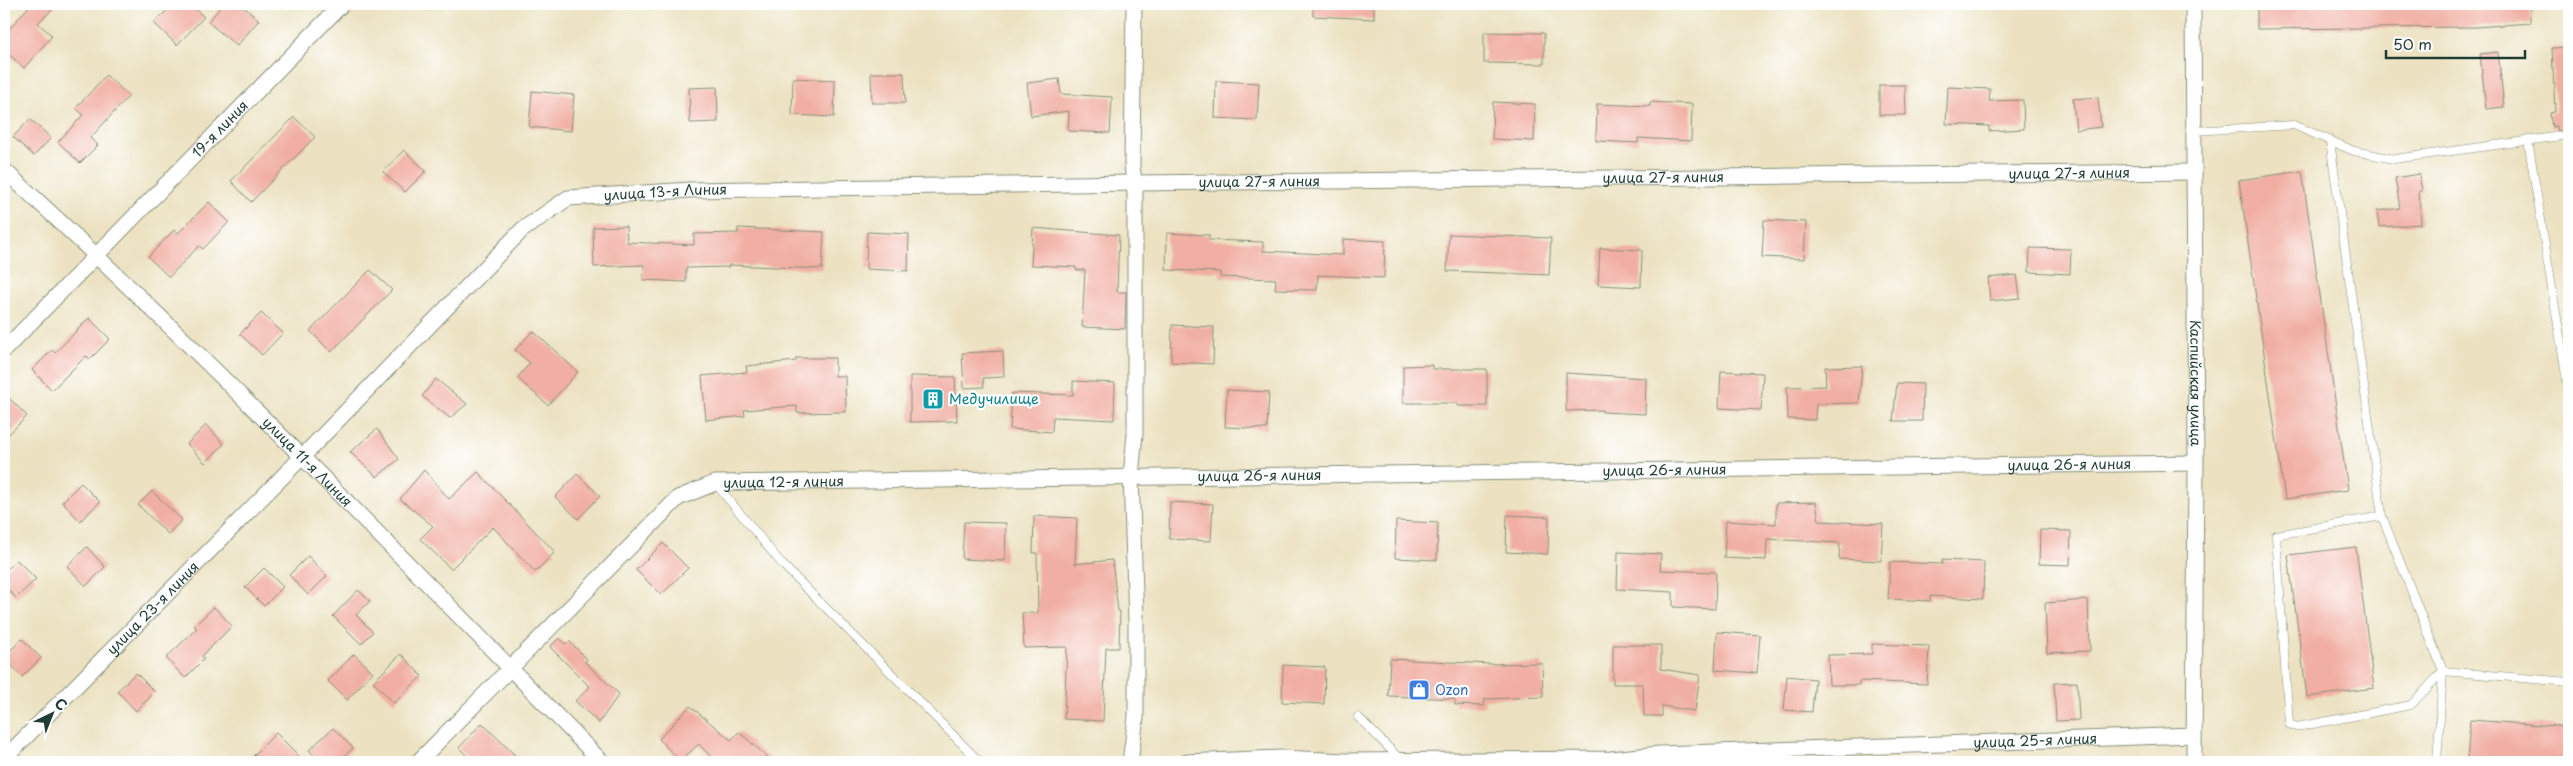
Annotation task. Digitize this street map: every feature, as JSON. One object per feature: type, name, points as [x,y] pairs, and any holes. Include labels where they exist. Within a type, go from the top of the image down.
[{"type":"street","name":"19-я линия","points":[[4,350],[98,256],[342,4]]},
{"type":"street","points":[[1130,762],[1136,717],[1136,621],[1131,476],[1135,434],[1134,183],[1132,164],[1134,4]]},
{"type":"street","name":"Каспийская улица","points":[[2193,4],[2196,463],[2194,762]]},
{"type":"street","name":"улица 11-я Линия","points":[[4,170],[98,256],[302,457],[602,762]]},
{"type":"street","name":"улица 27-я линия","points":[[1134,183],[2193,172]]},
{"type":"street","name":"улица 13-я Линия","points":[[302,457],[522,230],[568,198],[690,190],[1134,183]]},
{"type":"street","name":"улица 23-я линия","points":[[4,759],[302,457]]},
{"type":"street","name":"улица 26-я линия","points":[[1131,476],[2196,463]]},
{"type":"street","name":"улица 12-я линия","points":[[418,762],[678,498],[715,483],[1131,476]]},
{"type":"street","name":"улица 25-я линия","points":[[1187,762],[1281,758],[1346,761],[1400,759],[1588,761],[2193,735]]},
{"type":"lane","points":[[2193,131],[2294,125],[2354,151],[2394,159],[2569,135]]},
{"type":"lane","points":[[2528,140],[2569,393]]},
{"type":"lane","points":[[2330,141],[2382,516],[2443,671],[2437,762]]},
{"type":"lane","points":[[715,483],[782,564],[980,762]]},
{"type":"lane","points":[[2382,516],[2276,535],[2289,724],[2297,727],[2411,705],[2443,671]]},
{"type":"lane","points":[[2443,671],[2569,682]]},
{"type":"lane","points":[[1358,717],[1400,759]]},
{"type":"building","points":[[31,4],[58,4],[38,23],[52,36],[24,68],[4,50],[4,35]]},
{"type":"building","points":[[173,4],[190,4],[204,17],[177,45],[154,23]]},
{"type":"building","points":[[223,4],[240,4],[259,20],[237,46],[208,22]]},
{"type":"building","points":[[1313,4],[1374,4],[1374,19],[1313,16]]},
{"type":"building","points":[[2257,4],[2530,4],[2530,23],[2476,27],[2257,29]]},
{"type":"building","points":[[1484,32],[1544,33],[1544,64],[1484,63]]},
{"type":"building","points":[[2569,47],[2569,129],[2556,131],[2556,126],[2552,127],[2550,113],[2555,112],[2552,48]]},
{"type":"building","points":[[2498,52],[2504,107],[2486,109],[2480,54]]},
{"type":"building","points":[[871,73],[904,73],[905,103],[872,103]]},
{"type":"building","points":[[106,75],[129,96],[90,138],[98,145],[80,163],[58,142],[83,115],[76,108]]},
{"type":"building","points":[[793,78],[835,80],[834,117],[792,115]]},
{"type":"building","points":[[1059,79],[1061,94],[1112,97],[1110,133],[1068,131],[1069,111],[1031,116],[1027,83]]},
{"type":"building","points":[[1216,81],[1259,83],[1257,120],[1215,118]]},
{"type":"building","points":[[1879,85],[1905,85],[1906,115],[1879,115]]},
{"type":"building","points":[[717,87],[718,122],[690,123],[689,88]]},
{"type":"building","points":[[1948,87],[1990,89],[1989,101],[2023,100],[2024,129],[1989,131],[1989,126],[1946,124]]},
{"type":"building","points":[[532,91],[574,95],[571,131],[529,127]]},
{"type":"building","points":[[2098,97],[2101,127],[2076,130],[2073,99]]},
{"type":"building","points":[[1493,102],[1535,104],[1534,141],[1492,139]]},
{"type":"building","points":[[1650,102],[1692,104],[1691,141],[1638,138],[1638,143],[1596,141],[1597,104],[1650,106]]},
{"type":"building","points":[[294,117],[315,137],[251,202],[231,181]]},
{"type":"building","points":[[30,119],[51,138],[34,156],[13,137]]},
{"type":"building","points":[[404,150],[426,171],[405,192],[383,172]]},
{"type":"building","points":[[2302,171],[2348,490],[2285,499],[2239,180]]},
{"type":"building","points":[[2419,174],[2422,191],[2419,191],[2421,224],[2379,227],[2377,211],[2400,208],[2395,178]]},
{"type":"building","points":[[209,202],[229,222],[203,249],[199,246],[169,277],[148,257],[174,230],[178,233]]},
{"type":"building","points":[[1764,220],[1806,222],[1804,259],[1762,257]]},
{"type":"building","points":[[626,226],[627,242],[694,245],[694,234],[738,233],[738,228],[824,232],[822,269],[729,265],[729,267],[686,268],[686,282],[643,280],[644,265],[594,267],[593,227]]},
{"type":"building","points":[[1033,228],[1119,235],[1117,292],[1126,292],[1125,329],[1082,327],[1085,270],[1076,270],[1076,267],[1031,265]]},
{"type":"building","points":[[867,232],[909,234],[908,271],[866,269]]},
{"type":"building","points":[[1167,233],[1209,235],[1209,240],[1263,242],[1263,251],[1343,255],[1343,239],[1385,241],[1384,278],[1318,275],[1317,290],[1275,289],[1276,279],[1220,277],[1220,272],[1166,270]]},
{"type":"building","points":[[1449,234],[1551,238],[1549,275],[1447,271]]},
{"type":"building","points":[[1600,248],[1642,250],[1641,287],[1598,285]]},
{"type":"building","points":[[2030,248],[2071,249],[2070,274],[2029,272]]},
{"type":"building","points":[[370,270],[392,290],[331,352],[310,331]]},
{"type":"building","points":[[2017,275],[2020,298],[1990,301],[1988,278]]},
{"type":"building","points":[[261,313],[283,333],[262,355],[240,334]]},
{"type":"building","points":[[89,318],[110,339],[90,359],[86,356],[52,390],[32,370],[52,350],[55,353]]},
{"type":"building","points":[[1172,325],[1214,327],[1213,364],[1171,362]]},
{"type":"building","points":[[533,331],[578,372],[548,405],[517,378],[530,363],[515,350]]},
{"type":"building","points":[[1003,351],[1004,377],[983,378],[984,387],[964,388],[962,353]]},
{"type":"building","points":[[796,358],[835,358],[835,376],[845,376],[846,412],[797,413],[797,406],[744,410],[745,416],[706,420],[702,376],[747,372],[746,366],[796,361]]},
{"type":"building","points":[[1432,365],[1432,369],[1487,369],[1487,406],[1458,406],[1458,403],[1403,403],[1403,366]]},
{"type":"building","points":[[1862,366],[1859,403],[1816,404],[1815,420],[1788,419],[1787,387],[1826,386],[1825,367]]},
{"type":"building","points":[[1721,371],[1763,373],[1761,410],[1719,408]]},
{"type":"building","points":[[1566,373],[1646,378],[1645,414],[1602,412],[1602,410],[1566,411]]},
{"type":"building","name":"Медучилище","points":[[910,376],[955,377],[957,421],[910,422]]},
{"type":"building","points":[[436,379],[467,404],[450,418],[422,396]]},
{"type":"building","points":[[1073,381],[1115,383],[1114,420],[1053,417],[1052,432],[1010,429],[1012,393],[1073,395]]},
{"type":"building","points":[[1897,383],[1923,384],[1922,421],[1893,421]]},
{"type":"building","points":[[1227,390],[1269,392],[1267,429],[1225,427]]},
{"type":"building","points":[[4,393],[27,416],[4,439]]},
{"type":"building","points":[[206,425],[224,444],[205,463],[187,444]]},
{"type":"building","points":[[377,429],[399,459],[377,477],[350,452]]},
{"type":"building","points":[[424,470],[449,499],[478,472],[555,552],[535,572],[493,527],[451,569],[420,539],[433,526],[400,499]]},
{"type":"building","points":[[577,474],[600,496],[578,519],[555,497]]},
{"type":"building","points":[[81,483],[100,502],[80,521],[62,502]]},
{"type":"building","points":[[152,491],[182,520],[168,534],[138,505]]},
{"type":"building","points":[[1170,502],[1213,504],[1211,541],[1169,539]]},
{"type":"building","points":[[1816,502],[1819,521],[1883,524],[1881,561],[1839,559],[1840,543],[1767,539],[1766,560],[1724,558],[1726,521],[1776,524],[1776,503]]},
{"type":"building","points":[[1507,515],[1549,517],[1548,554],[1506,552]]},
{"type":"building","points":[[1034,516],[1077,518],[1075,564],[1112,560],[1118,611],[1120,611],[1119,648],[1106,648],[1103,721],[1064,719],[1067,647],[1024,648],[1022,613],[1038,613],[1037,553],[1033,553]]},
{"type":"building","points":[[1396,521],[1438,523],[1437,560],[1395,558]]},
{"type":"building","points":[[964,522],[1006,523],[1005,561],[962,559]]},
{"type":"building","points":[[2040,530],[2071,531],[2070,565],[2039,564]]},
{"type":"building","points":[[663,543],[688,568],[661,595],[636,570]]},
{"type":"building","points":[[87,547],[105,567],[86,586],[67,566]]},
{"type":"building","points":[[2356,547],[2374,688],[2307,697],[2288,555]]},
{"type":"building","points":[[1618,552],[1661,554],[1660,570],[1716,572],[1715,609],[1673,607],[1673,592],[1617,589]]},
{"type":"building","points":[[308,556],[327,576],[308,595],[289,575]]},
{"type":"building","points":[[17,560],[36,579],[16,598],[4,585],[4,572]]},
{"type":"building","points":[[1942,560],[1984,562],[1983,599],[1930,596],[1930,601],[1888,599],[1890,562],[1942,564]]},
{"type":"building","points":[[264,568],[283,587],[264,606],[245,587]]},
{"type":"building","points":[[358,590],[370,601],[356,615],[373,632],[361,644],[333,616]]},
{"type":"building","points":[[2088,600],[2090,651],[2047,653],[2045,603]]},
{"type":"building","points":[[214,607],[232,626],[202,656],[204,659],[185,678],[166,658],[197,628],[194,626]]},
{"type":"building","points":[[1717,632],[1760,635],[1757,673],[1715,670]]},
{"type":"building","points":[[559,638],[566,644],[569,641],[587,659],[585,662],[619,694],[599,723],[575,701],[590,687],[550,647]]},
{"type":"building","points":[[22,639],[41,658],[22,677],[4,657]]},
{"type":"building","points":[[1872,644],[1929,646],[1927,684],[1859,681],[1859,685],[1829,685],[1828,655],[1872,654]]},
{"type":"building","points":[[1613,645],[1661,645],[1661,669],[1700,675],[1695,711],[1662,706],[1662,716],[1644,716],[1643,684],[1613,684]]},
{"type":"building","points":[[354,654],[373,672],[347,700],[328,681]]},
{"type":"building","points":[[401,654],[422,676],[394,703],[373,682]]},
{"type":"building","points":[[1390,659],[1491,664],[1542,663],[1543,697],[1485,699],[1484,706],[1455,705],[1455,699],[1388,696]]},
{"type":"building","points":[[1283,665],[1325,667],[1324,704],[1282,702]]},
{"type":"building","points":[[136,673],[155,692],[136,711],[117,691]]},
{"type":"building","points":[[1787,676],[1815,679],[1812,712],[1784,710]]},
{"type":"building","points":[[2077,682],[2079,720],[2056,721],[2054,683]]},
{"type":"building","points":[[690,706],[731,740],[739,732],[773,762],[716,762],[699,744],[680,761],[659,739]]},
{"type":"building","points":[[2470,720],[2569,727],[2569,762],[2467,762]]},
{"type":"building","points":[[482,723],[522,762],[473,762],[459,748]]},
{"type":"building","points":[[333,728],[353,748],[338,762],[320,762],[309,750]]},
{"type":"building","points":[[276,733],[305,762],[247,762]]},
{"type":"place","name":"Медучилище","points":[[933,399]]},
{"type":"place","name":"Ozon","points":[[1419,690]]}]
